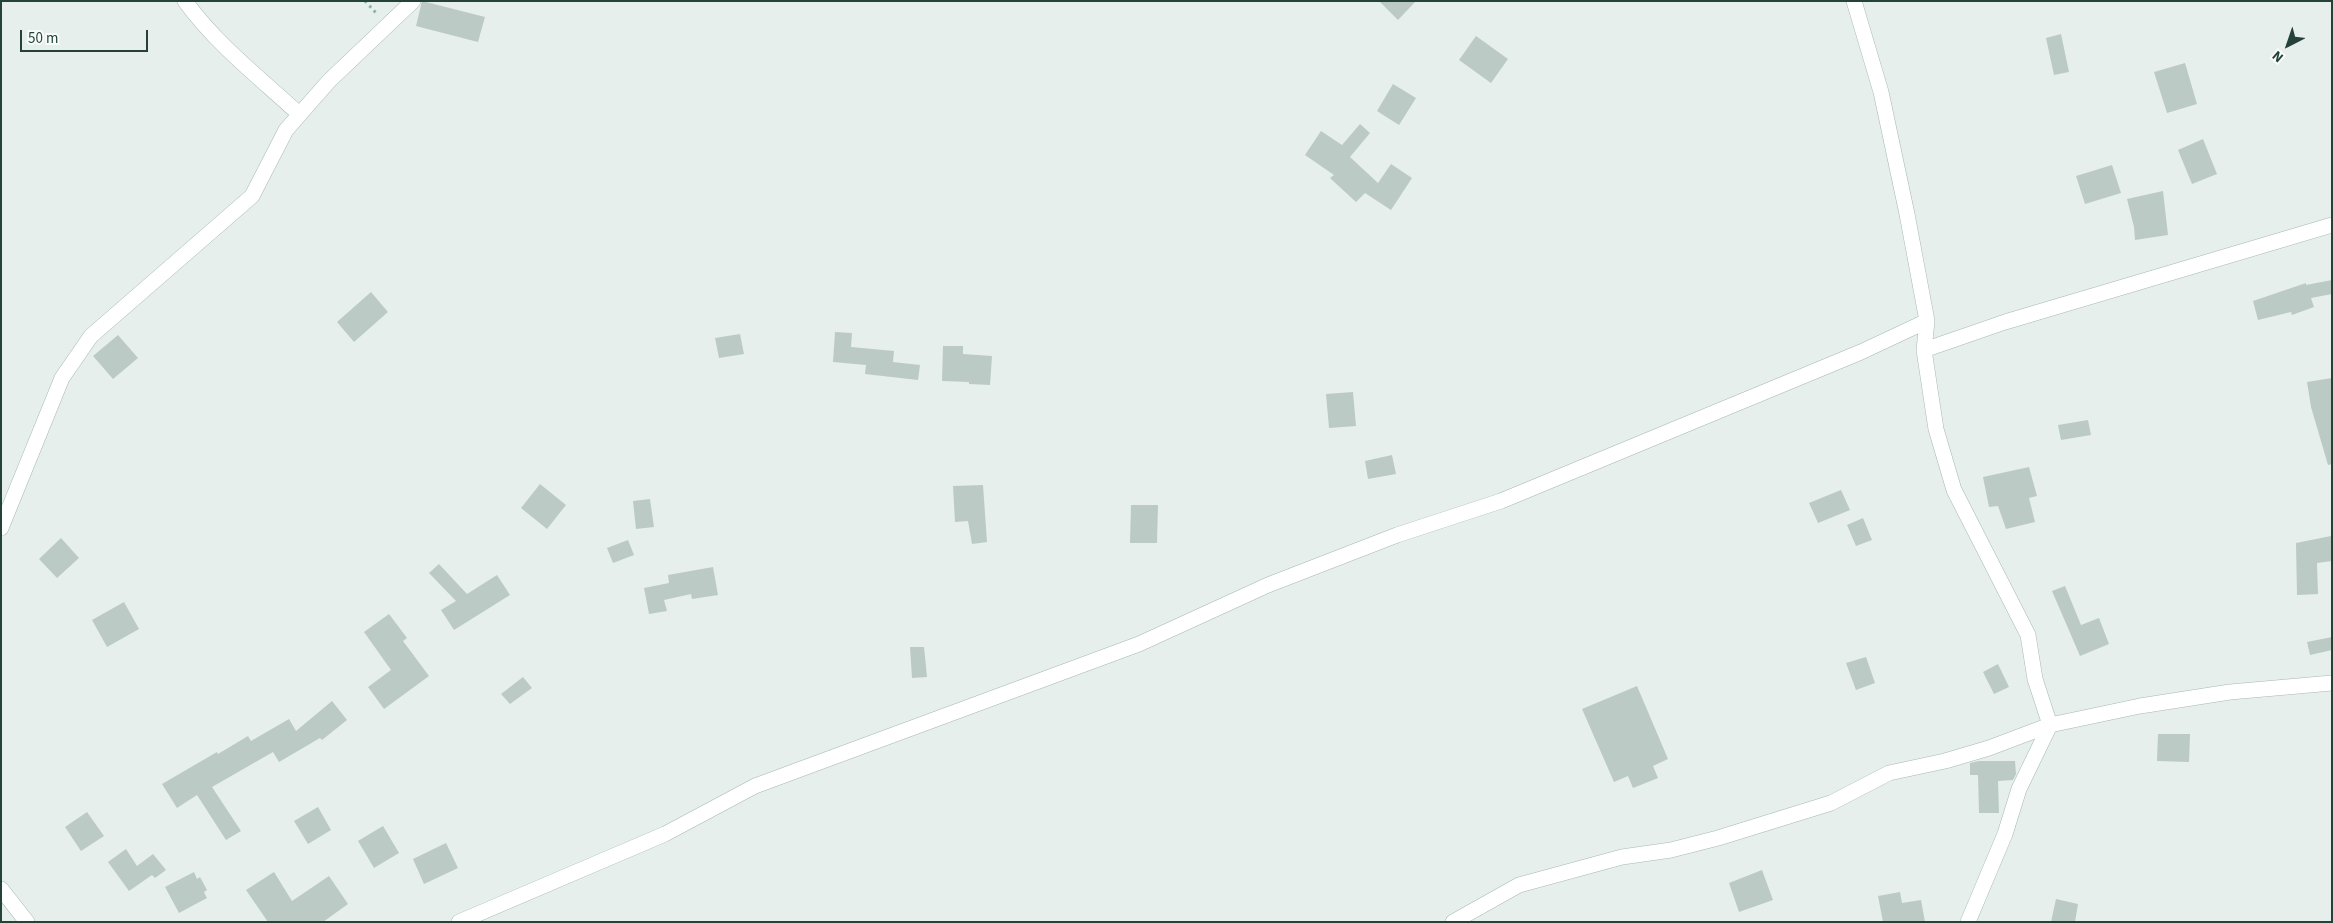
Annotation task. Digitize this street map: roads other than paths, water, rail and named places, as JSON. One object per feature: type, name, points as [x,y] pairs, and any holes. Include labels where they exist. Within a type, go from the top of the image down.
[{"type":"street","points":[[185,1],[201,23],[226,48],[299,114]]},
{"type":"street","points":[[1,528],[62,378],[91,336],[252,196],[276,147],[286,130],[299,114],[329,81],[413,1]]},
{"type":"street","points":[[1854,1],[1881,92],[1927,321],[1924,350],[1936,429],[1954,490],[2028,635],[2035,679],[2050,724],[2019,789],[2005,834],[1968,922]]},
{"type":"street","points":[[1924,350],[2024,317],[2332,225]]},
{"type":"street","points":[[459,922],[665,834],[755,786],[1139,644],[1268,586],[1396,536],[1501,501],[1862,352],[1927,321]]},
{"type":"street","points":[[1453,922],[1519,886],[1622,857],[1671,850],[1727,836],[1831,803],[1889,773],[1945,761],[1989,748],[2050,724],[2140,706],[2230,692],[2332,683]]},
{"type":"street","points":[[1,889],[27,922]]}]
